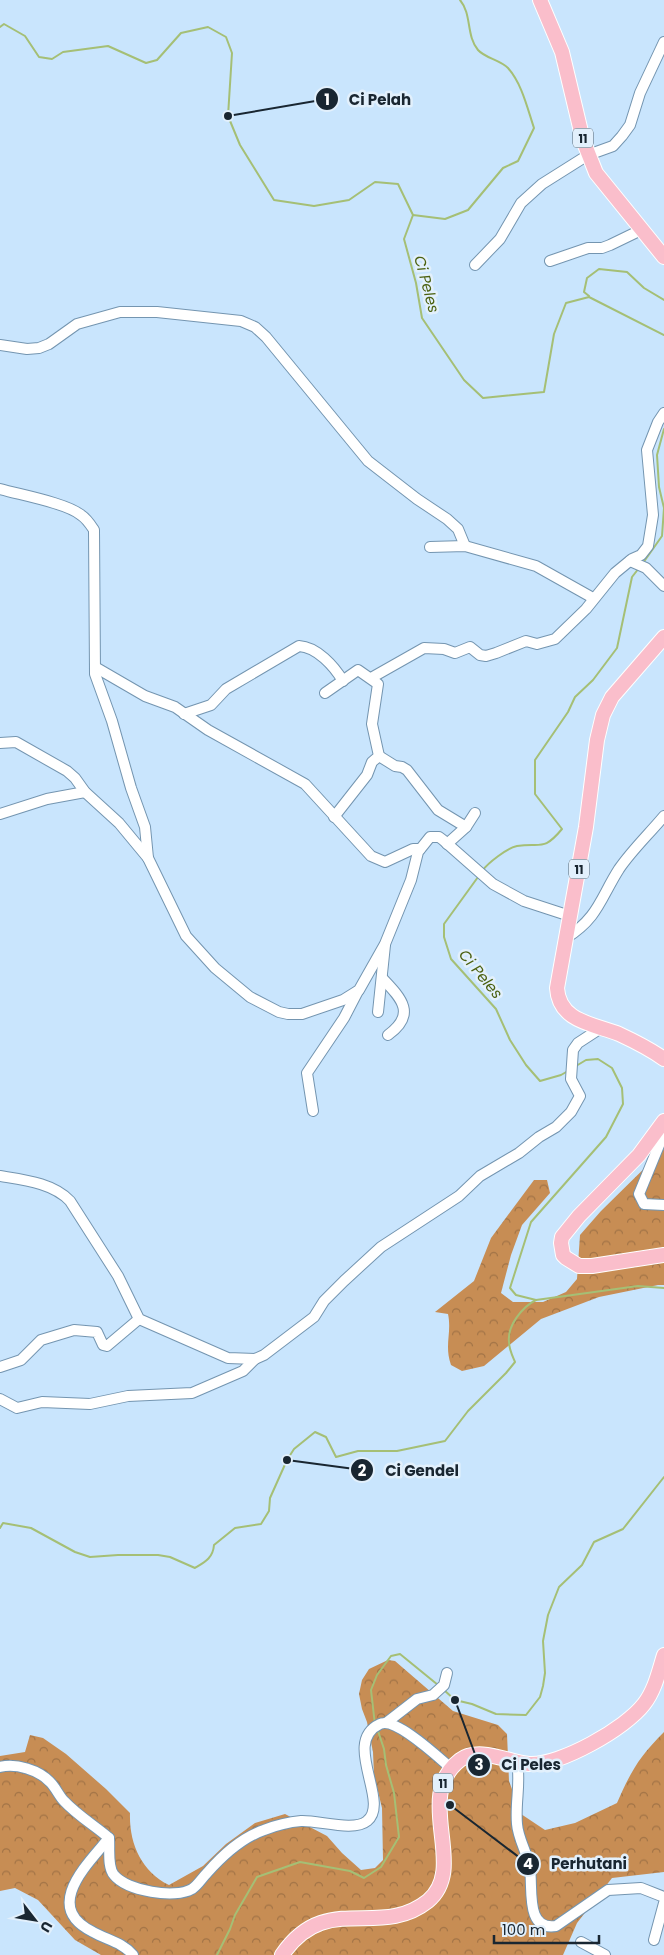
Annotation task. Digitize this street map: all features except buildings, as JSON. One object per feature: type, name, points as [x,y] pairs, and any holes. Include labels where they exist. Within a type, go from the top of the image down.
[{"type":"highway","name":"11","points":[[540,0],[562,52],[588,155],[602,182],[664,257]]},
{"type":"highway","name":"11","points":[[664,637],[617,690],[603,715],[597,740],[586,827],[557,988],[560,1002],[580,1022],[621,1035],[664,1059]]},
{"type":"highway","points":[[664,1121],[652,1139],[625,1171],[579,1216],[562,1237],[561,1243],[563,1255],[575,1264],[584,1266],[664,1255]]},
{"type":"highway","name":"11","points":[[282,1955],[301,1933],[320,1922],[346,1918],[362,1919],[392,1916],[415,1908],[427,1901],[435,1893],[444,1871],[439,1808],[443,1785],[452,1769],[466,1756],[478,1754],[537,1764],[551,1761],[576,1751],[629,1720],[649,1696],[664,1655]]},
{"type":"street","points":[[475,266],[500,239],[521,203],[542,184],[588,155],[614,146],[630,125],[640,94],[664,42]]},
{"type":"street","points":[[550,261],[588,248],[610,246],[641,230]]},
{"type":"street","points":[[0,345],[27,349],[39,348],[49,344],[78,324],[120,312],[157,312],[249,323],[266,337],[368,461],[447,519],[458,529],[465,546]]},
{"type":"street","points":[[371,678],[426,647],[455,652],[470,647],[480,655],[486,656],[526,641],[537,644],[555,639],[586,609],[615,573],[636,564],[648,546],[652,533],[653,515],[647,450],[658,422],[664,413]]},
{"type":"street","points":[[0,489],[63,506],[76,512],[89,522],[94,530],[95,667],[145,827],[148,858]]},
{"type":"street","points":[[430,547],[465,546],[536,566],[593,598]]},
{"type":"street","points":[[636,564],[664,586]]},
{"type":"street","points":[[184,714],[211,705],[226,689],[299,646],[308,646],[318,653],[337,671],[343,681]]},
{"type":"street","points":[[95,667],[139,693],[154,700],[170,704],[208,730],[305,784],[371,856],[385,862],[413,849],[420,849]]},
{"type":"street","points":[[325,692],[358,670],[366,677],[377,682],[372,724],[379,756],[395,766],[408,770],[438,810],[466,828]]},
{"type":"street","points":[[0,743],[16,742],[59,766],[74,778],[85,792],[119,823],[148,858],[186,936],[215,968],[250,997],[279,1012],[302,1014],[343,1000],[359,990]]},
{"type":"street","points":[[334,817],[367,775],[372,762],[379,756]]},
{"type":"street","points":[[0,814],[46,799],[85,792]]},
{"type":"street","points":[[447,844],[466,828],[475,813]]},
{"type":"street","points":[[566,938],[592,917],[604,894],[632,851],[664,816]]},
{"type":"street","points":[[313,1111],[307,1073],[344,1018],[385,944],[411,880],[415,860],[420,849],[430,837],[439,837],[493,884],[524,901],[570,912],[577,920],[578,930]]},
{"type":"street","points":[[378,1012],[383,979],[385,944]]},
{"type":"street","points":[[383,979],[404,1004],[403,1017],[394,1031],[388,1036]]},
{"type":"street","points":[[0,1400],[17,1408],[42,1402],[90,1404],[128,1396],[190,1393],[243,1371],[255,1359],[264,1355],[314,1317],[324,1301],[381,1248],[460,1196],[480,1176],[519,1153],[563,1121],[578,1102],[580,1096],[571,1079],[573,1050],[578,1043],[601,1028]]},
{"type":"street","points":[[664,1121],[662,1138],[639,1194],[644,1204],[664,1205]]},
{"type":"street","points":[[0,1176],[53,1188],[62,1192],[70,1201],[118,1276],[139,1319],[223,1357],[255,1359]]},
{"type":"street","points":[[0,1367],[21,1360],[41,1340],[74,1330],[97,1332],[103,1345],[107,1346],[139,1319]]},
{"type":"street","points":[[0,1767],[9,1765],[24,1768],[41,1774],[51,1782],[63,1800],[109,1838],[110,1868],[114,1875],[135,1888],[174,1895],[194,1888],[232,1847],[263,1830],[300,1821],[359,1826],[368,1821],[374,1809],[366,1760],[366,1738],[371,1730],[417,1699],[433,1695],[444,1685],[447,1673]]},
{"type":"street","points":[[383,1723],[408,1734],[452,1769]]},
{"type":"street","points":[[517,1762],[519,1770],[516,1812],[517,1827],[530,1867],[532,1910],[535,1918],[541,1924],[548,1927],[556,1926],[608,1890],[641,1888],[664,1897]]},
{"type":"street","points":[[109,1838],[79,1876],[68,1901],[71,1911],[80,1925],[123,1945],[133,1955]]},
{"type":"street","points":[[654,1940],[664,1903]]},
{"type":"street","points":[[581,1942],[605,1955]]},
{"type":"green space","points":[[664,1149],[664,1285],[599,1297],[541,1319],[484,1366],[462,1371],[451,1365],[448,1351],[448,1314],[435,1312],[474,1281],[491,1238],[534,1180],[547,1180],[550,1193],[522,1225],[511,1255],[501,1293],[513,1302],[543,1302],[566,1292],[577,1279],[580,1235],[601,1211]]},
{"type":"green space","points":[[388,1660],[395,1661],[453,1711],[498,1725],[507,1734],[509,1781],[521,1814],[545,1830],[575,1823],[617,1803],[636,1765],[664,1732],[664,1872],[612,1878],[577,1923],[563,1955],[101,1955],[75,1940],[38,1900],[15,1888],[0,1891],[0,1756],[25,1752],[30,1735],[43,1738],[66,1754],[130,1813],[132,1835],[139,1855],[151,1872],[169,1885],[203,1866],[226,1844],[255,1823],[285,1814],[327,1836],[361,1870],[375,1868],[383,1860],[382,1808],[374,1775],[373,1752],[367,1722],[359,1694],[362,1680],[369,1669]]},
{"type":"waterway","name":"Ci Peles","points":[[460,0],[466,12],[474,44],[481,53],[505,65],[513,74],[524,96],[534,128],[518,161],[503,168],[468,210],[445,219],[413,215],[404,239],[416,283],[422,318],[464,380],[483,398],[544,392],[554,334],[566,303],[589,297],[664,335]]},
{"type":"waterway","points":[[0,27],[4,24],[25,36],[39,57],[52,59],[63,52],[108,46],[146,63],[157,60],[181,33],[208,27],[226,37],[232,53],[228,116],[240,145],[274,200],[314,206],[349,200],[375,182],[398,184],[413,215]]},
{"type":"waterway","points":[[589,296],[584,292],[587,278],[599,269],[627,272],[644,288],[664,300]]},
{"type":"waterway","name":"Ci Peles","points":[[643,563],[662,536],[664,508],[659,487],[657,455],[664,429]]},
{"type":"waterway","name":"Ci Peles","points":[[482,871],[493,860],[508,850],[517,846],[541,845],[550,841],[562,829],[535,794],[535,760],[568,712],[575,697],[593,680],[617,648],[632,577],[639,568]]},
{"type":"waterway","name":"Ci Peles","points":[[478,877],[444,924],[444,937],[451,959],[496,1009],[510,1040],[526,1065],[540,1081],[568,1071]]},
{"type":"waterway","name":"Ci Peles","points":[[576,1066],[586,1060],[598,1059],[612,1068],[622,1088],[623,1104],[606,1137],[531,1222],[510,1288],[516,1295],[536,1300],[638,1286],[664,1288]]},
{"type":"waterway","points":[[0,1528],[3,1523],[31,1528],[75,1552],[90,1557],[158,1555],[170,1557],[195,1568],[205,1562],[210,1556],[214,1545],[235,1528],[261,1524],[269,1511],[270,1498],[287,1460],[294,1449],[315,1432],[326,1437],[336,1457],[358,1451],[397,1451],[445,1441],[468,1411],[515,1362],[509,1345],[510,1330],[521,1312],[536,1300]]},
{"type":"waterway","name":"Ci Peles","points":[[444,1690],[455,1700],[472,1704],[496,1714],[526,1715],[540,1697],[543,1686],[545,1673],[543,1641],[548,1615],[559,1587],[582,1565],[594,1542],[623,1529],[664,1477]]},
{"type":"waterway","name":"Ci Peles","points":[[375,1725],[371,1690],[377,1675],[391,1656],[400,1654],[438,1685]]},
{"type":"waterway","name":"Ci Peles","points":[[217,1955],[235,1915],[257,1877],[300,1862],[350,1871],[364,1878],[381,1867],[399,1837],[394,1793],[378,1731]]},
{"type":"place","name":"Ci Pelah","points":[[228,116]]},
{"type":"place","name":"Ci Gendel","points":[[287,1460]]},
{"type":"place","name":"Ci Peles","points":[[455,1700]]},
{"type":"place","name":"Perhutani","points":[[450,1805]]}]
